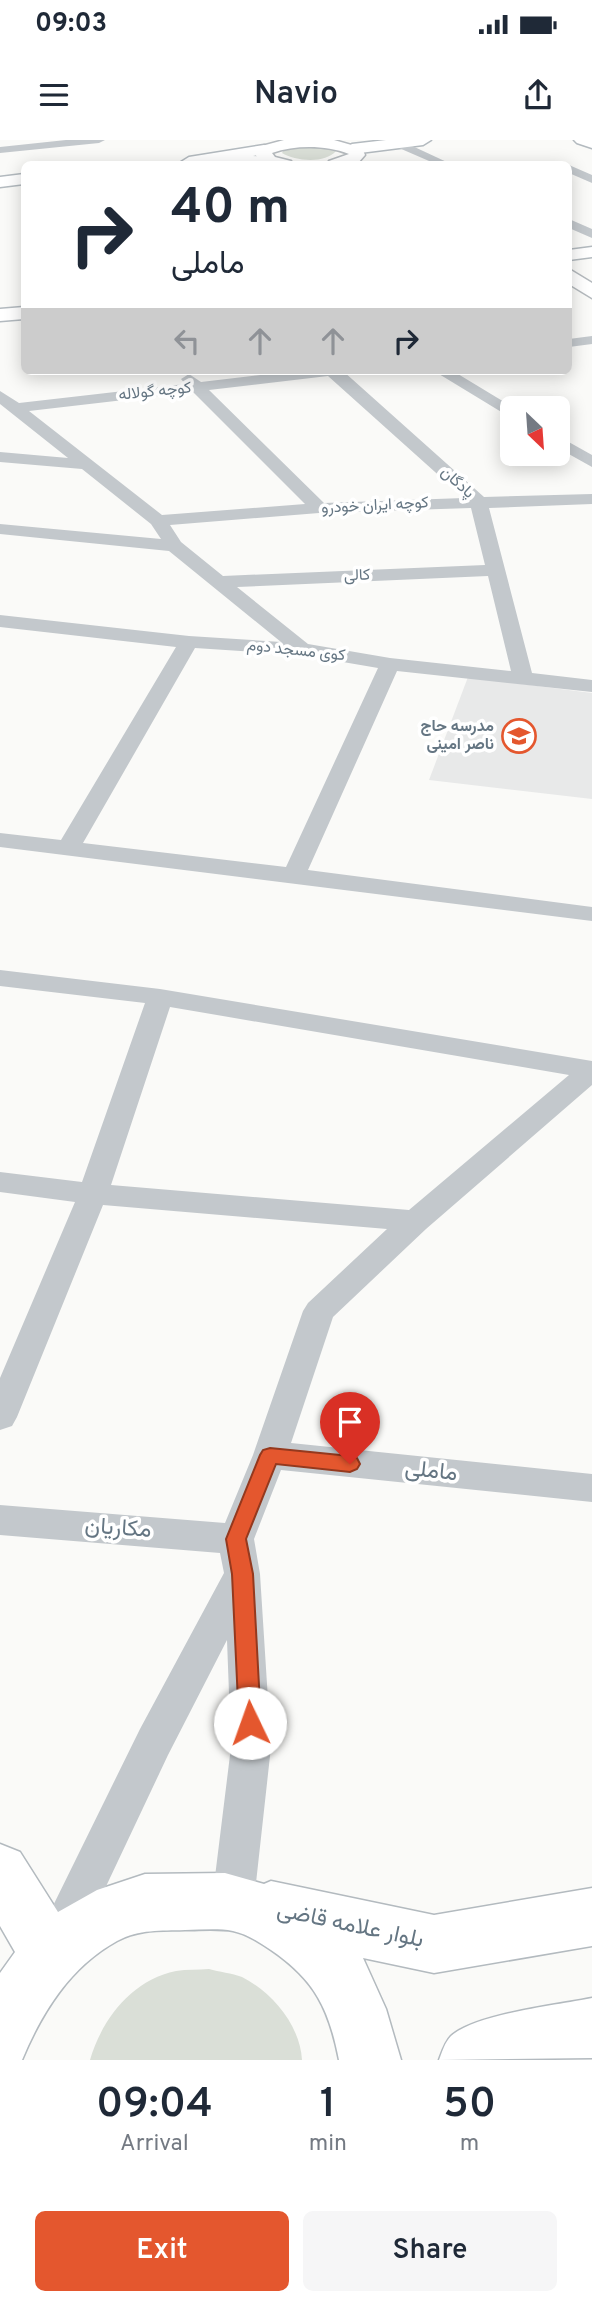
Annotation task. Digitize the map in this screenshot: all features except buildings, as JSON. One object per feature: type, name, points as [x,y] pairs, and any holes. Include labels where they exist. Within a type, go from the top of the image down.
[{"type":"main road","points":[[192,161],[269,153],[290,142],[318,141],[352,158],[401,142],[423,140]]},
{"type":"main road","points":[[582,140],[592,143]]},
{"type":"main road","points":[[0,182],[21,179]]},
{"type":"main road","points":[[572,254],[592,251]]},
{"type":"main road","points":[[572,277],[592,292]]},
{"type":"main road","points":[[572,299],[592,313]]},
{"type":"main road","points":[[0,316],[21,313]]},
{"type":"main road","points":[[0,1872],[51,1956]]},
{"type":"main road","points":[[0,2039],[22,1992],[51,1956],[79,1932],[109,1915],[142,1902],[233,1902],[285,1923],[330,1962],[360,2015],[370,2060]]},
{"type":"main road","name":"بلوار علامه قاضی","points":[[233,1902],[434,1944],[592,1917]]},
{"type":"main road","points":[[470,2060],[481,2051],[592,2028]]},
{"type":"street","points":[[0,150],[99,140]]},
{"type":"street","points":[[401,142],[439,161]]},
{"type":"street","points":[[572,167],[592,163]]},
{"type":"street","points":[[572,169],[592,179]]},
{"type":"street","points":[[572,224],[592,234]]},
{"type":"street","points":[[572,343],[592,340]]},
{"type":"street","points":[[185,375],[319,508]]},
{"type":"street","name":"کوچه گولاله","points":[[17,408],[299,375]]},
{"type":"street","name":"پادگان","points":[[337,375],[478,501],[523,678]]},
{"type":"street","points":[[449,375],[500,406]]},
{"type":"street","points":[[0,396],[158,521],[174,546],[302,649]]},
{"type":"street","points":[[570,448],[592,462]]},
{"type":"street","points":[[0,457],[83,464]]},
{"type":"street","name":"کوچه ایران خودرو","points":[[158,521],[319,508],[592,499]]},
{"type":"street","points":[[0,529],[174,546]]},
{"type":"street","name":"کالی","points":[[218,582],[496,570]]},
{"type":"street","name":"کوی مسجد دوم","points":[[0,621],[189,642],[302,649],[390,664],[592,686]]},
{"type":"street","points":[[68,848],[189,642]]},
{"type":"street","points":[[295,874],[390,664]]},
{"type":"street","points":[[0,840],[295,874],[592,914]]},
{"type":"street","points":[[0,978],[160,997],[592,1070],[415,1221],[319,1311],[239,1557],[51,1956]]},
{"type":"street","points":[[0,1417],[93,1194],[160,997]]},
{"type":"street","points":[[0,1182],[93,1194],[415,1221]]},
{"type":"street","name":"ماملی","points":[[270,1455],[592,1488]]},
{"type":"street","name":"مکاریان","points":[[0,1520],[239,1557]]},
{"type":"street","points":[[233,1902],[251,1747],[239,1557]]},
{"type":"shaded area","points":[[306,145],[336,151],[325,158],[310,160],[282,153],[285,148]]},
{"type":"shaded area","name":"مدرسه حاج ناصر امینی","points":[[468,677],[592,693],[592,799],[429,780]]},
{"type":"shaded area","points":[[209,1969],[242,1977],[264,1991],[290,2022],[296,2034],[302,2060],[90,2060],[102,2030],[133,1992],[160,1976],[180,1970]]},
{"type":"place","name":"مدرسه حاج ناصر امینی","points":[[519,736]]},
{"type":"route","points":[[250,1723],[242,1574],[236,1539],[270,1455],[350,1464]]}]
